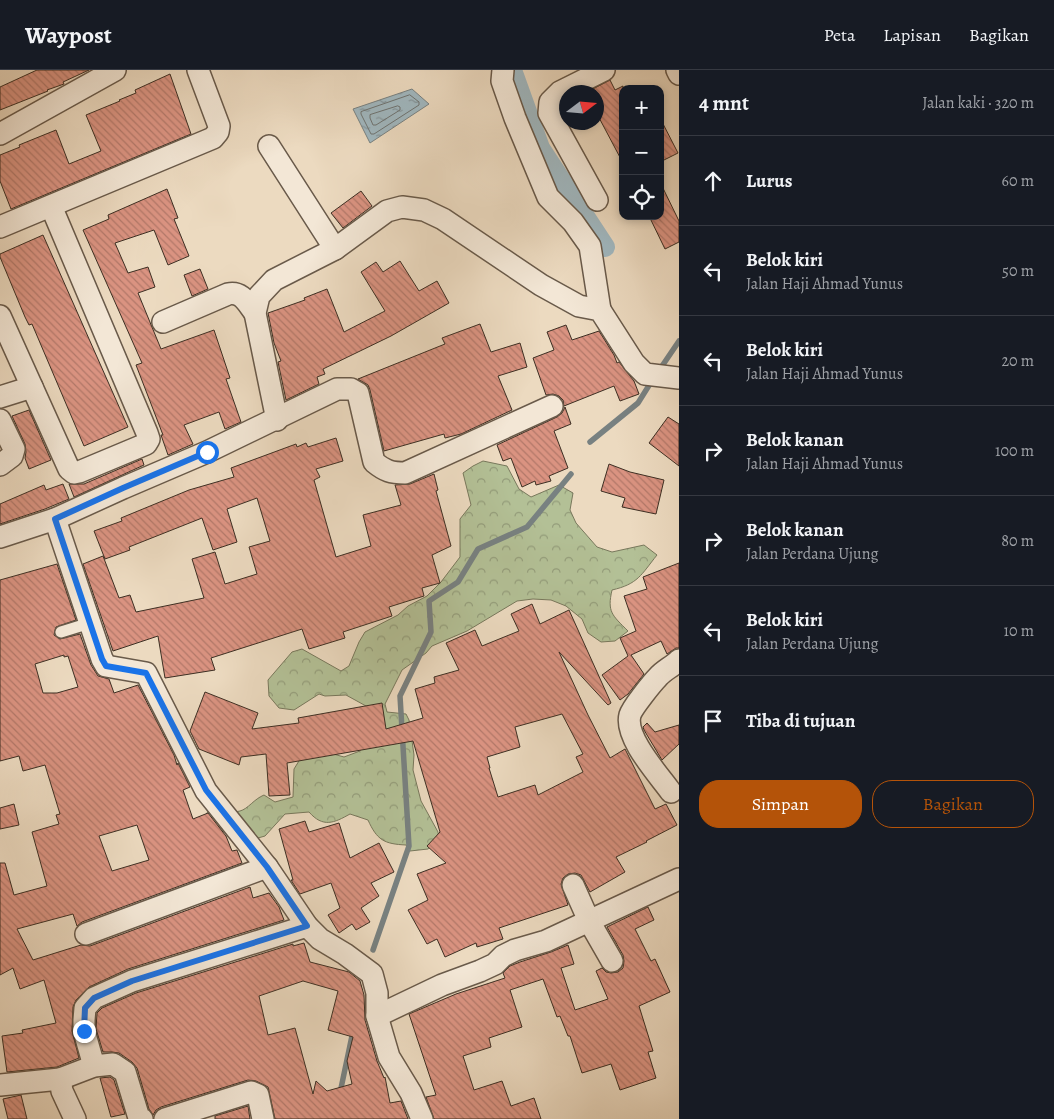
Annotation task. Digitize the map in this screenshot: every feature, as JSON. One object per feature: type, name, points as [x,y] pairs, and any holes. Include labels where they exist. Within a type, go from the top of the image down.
[{"type":"street","points":[[0,134],[115,70]]},
{"type":"street","points":[[0,227],[213,138],[218,132],[219,126],[198,70]]},
{"type":"street","points":[[597,200],[549,113],[550,102],[560,92],[604,70]]},
{"type":"street","points":[[677,70],[679,74]]},
{"type":"street","points":[[502,76],[530,157],[548,196],[573,222],[590,246],[600,310],[634,363],[645,374],[677,378]]},
{"type":"street","points":[[269,146],[335,249]]},
{"type":"street","points":[[0,316],[69,469],[74,473],[79,472],[146,444],[149,438],[51,206]]},
{"type":"street","points":[[255,313],[259,296],[274,280],[335,249],[387,211],[402,207],[424,210],[443,219],[468,234],[541,285],[579,306],[600,310]]},
{"type":"street","points":[[163,322],[228,294],[235,292],[242,296],[255,313],[278,420]]},
{"type":"street","points":[[0,397],[32,387]]},
{"type":"street","points":[[0,537],[55,519],[278,420],[338,389],[351,389],[358,393],[374,462],[391,473],[405,473],[552,406]]},
{"type":"street","points":[[0,420],[14,450],[12,456],[0,466]]},
{"type":"street","points":[[55,519],[106,666],[146,673],[206,790],[267,867],[307,926],[320,939],[345,954],[372,974],[377,993],[377,1016],[389,1057],[410,1093],[422,1119]]},
{"type":"street","points":[[671,792],[634,741],[629,729],[630,714],[642,697],[656,679],[679,660]]},
{"type":"street","points":[[86,934],[267,867]]},
{"type":"street","points":[[377,1016],[442,985],[480,971],[515,950],[546,941],[679,879]]},
{"type":"street","points":[[573,885],[589,921],[612,961]]},
{"type":"street","points":[[94,1066],[84,1031],[84,1020],[85,1008],[94,998],[132,981],[307,926]]},
{"type":"street","points":[[0,1085],[60,1079],[94,1066],[113,1064],[126,1072],[138,1118],[142,1119]]},
{"type":"street","points":[[60,1079],[62,1091],[75,1119]]},
{"type":"street","points":[[165,1119],[250,1092],[258,1095],[263,1119]]},
{"type":"lane","points":[[61,632],[90,623]]},
{"type":"green space","points":[[483,461],[507,466],[519,489],[531,497],[559,485],[573,493],[570,510],[576,523],[597,547],[612,552],[644,545],[657,555],[633,582],[612,590],[610,603],[612,613],[628,631],[615,641],[601,642],[588,633],[582,619],[566,606],[551,600],[533,599],[517,601],[467,631],[432,646],[426,653],[402,670],[385,704],[387,712],[406,714],[409,720],[414,755],[413,770],[421,801],[438,832],[439,841],[428,849],[410,851],[406,845],[382,840],[368,820],[350,814],[334,822],[324,822],[309,812],[285,814],[265,836],[251,840],[227,830],[208,837],[202,822],[212,804],[237,812],[243,810],[264,795],[275,802],[293,797],[294,769],[302,756],[319,750],[344,757],[360,751],[365,743],[366,706],[346,695],[325,696],[319,694],[294,710],[279,708],[269,696],[268,680],[292,652],[302,649],[341,671],[349,666],[365,632],[398,615],[408,606],[427,596],[441,582],[460,557],[460,519],[471,505],[463,473]]},
{"type":"water","points":[[412,89],[429,104],[370,143],[353,109]]},
{"type":"building","points":[[37,70],[89,70],[63,82],[64,84],[0,110],[0,87]]},
{"type":"building","points":[[170,74],[191,134],[11,209],[0,181],[0,155],[56,130],[69,164],[101,151],[86,115],[120,101],[136,93],[135,90]]},
{"type":"building","points":[[610,80],[615,90],[619,88],[619,155],[604,127],[604,85],[600,85]]},
{"type":"building","points":[[664,126],[678,153],[664,160]]},
{"type":"building","points":[[167,189],[178,218],[174,219],[189,256],[168,265],[154,230],[115,243],[128,273],[148,267],[155,287],[138,293],[161,349],[214,330],[230,378],[226,379],[241,422],[225,429],[219,412],[184,425],[193,444],[168,455],[161,435],[163,435],[136,365],[142,363],[83,230],[109,219],[108,215]]},
{"type":"building","points":[[664,190],[679,221],[679,242],[665,249],[651,220],[664,220]]},
{"type":"building","points":[[361,191],[372,206],[343,228],[331,213]]},
{"type":"building","points":[[43,235],[128,427],[84,446],[32,324],[29,325],[25,317],[0,257],[0,254]]},
{"type":"building","points":[[400,261],[419,291],[437,281],[449,303],[391,336],[323,369],[325,374],[317,377],[319,384],[286,400],[278,362],[281,361],[274,343],[268,313],[305,300],[304,298],[327,289],[344,332],[385,311],[361,272],[376,262],[383,272]]},
{"type":"building","points":[[200,269],[208,289],[192,296],[184,275]]},
{"type":"building","points":[[480,324],[491,352],[520,343],[527,367],[498,376],[512,410],[461,434],[445,438],[444,434],[384,451],[370,390],[368,385],[358,379],[445,344],[442,338]]},
{"type":"building","points":[[566,325],[572,340],[599,331],[617,363],[619,362],[634,381],[639,394],[620,401],[614,386],[564,406],[563,400],[559,396],[553,394],[546,395],[533,358],[554,350],[547,332]]},
{"type":"building","points":[[565,407],[571,424],[554,431],[568,468],[549,476],[551,481],[536,485],[535,481],[522,487],[511,458],[503,461],[497,445],[557,417]]},
{"type":"building","points":[[29,410],[51,460],[29,469],[25,458],[25,444],[12,416]]},
{"type":"building","points":[[668,417],[679,424],[679,466],[649,443]]},
{"type":"building","points":[[336,438],[343,461],[316,469],[320,477],[314,480],[336,557],[371,546],[363,515],[401,505],[395,485],[410,484],[434,474],[438,490],[436,491],[451,546],[432,555],[440,583],[422,588],[424,596],[389,607],[392,616],[343,632],[345,638],[309,649],[302,629],[211,658],[215,670],[165,678],[158,636],[113,651],[83,564],[103,556],[119,598],[130,595],[136,612],[204,598],[192,559],[215,552],[225,584],[257,574],[249,547],[270,541],[257,498],[227,509],[237,542],[213,550],[202,518],[129,547],[130,550],[105,559],[94,531],[122,521],[121,518],[189,490],[234,477],[231,468],[296,444],[297,447],[306,443],[308,447]]},
{"type":"building","points":[[142,459],[144,465],[74,497],[69,484],[84,484]]},
{"type":"building","points":[[609,464],[630,472],[664,480],[656,514],[622,507],[625,498],[601,491]]},
{"type":"building","points":[[63,484],[69,499],[0,524],[0,504],[44,485],[46,490]]},
{"type":"building","points":[[679,563],[679,648],[667,654],[661,641],[631,655],[644,674],[628,694],[620,700],[602,675],[628,656],[620,638],[636,631],[624,596],[647,589],[643,577]]},
{"type":"building","points":[[57,564],[76,620],[56,627],[54,635],[60,639],[80,634],[91,665],[98,676],[109,679],[114,693],[138,685],[174,755],[177,765],[178,763],[190,787],[183,790],[193,819],[208,813],[226,836],[232,851],[237,850],[242,863],[82,922],[77,926],[73,914],[17,929],[33,960],[81,945],[90,946],[250,887],[253,898],[269,893],[279,907],[284,920],[128,969],[89,987],[76,1000],[73,1007],[72,1031],[79,1058],[57,1067],[7,1072],[2,1036],[23,1033],[22,1030],[56,1023],[44,980],[20,989],[13,968],[0,975],[0,863],[5,863],[14,895],[47,886],[32,832],[59,824],[56,815],[60,814],[45,765],[23,771],[19,756],[0,761],[0,580]],"holes":[[[64,655],[64,657],[68,656],[78,687],[57,693],[43,693],[35,664]],[[137,825],[149,860],[112,871],[99,836]]]},
{"type":"building","points":[[532,604],[540,624],[569,610],[611,703],[608,705],[559,652],[588,715],[610,758],[625,749],[655,809],[666,804],[677,825],[616,857],[625,872],[590,892],[581,875],[575,873],[568,874],[563,878],[561,884],[568,905],[499,928],[503,939],[477,947],[476,943],[445,957],[437,939],[427,944],[408,910],[428,900],[417,874],[446,863],[427,846],[440,832],[413,741],[287,763],[290,795],[269,796],[266,754],[241,757],[239,765],[199,749],[190,731],[205,692],[258,713],[252,729],[299,723],[298,718],[382,703],[386,729],[423,718],[415,689],[435,683],[434,677],[459,670],[446,643],[475,630],[482,646],[519,631],[511,614]],"holes":[[[562,714],[583,754],[576,757],[583,772],[538,795],[535,785],[498,797],[487,757],[520,747],[515,727]]]},
{"type":"building","points":[[647,723],[655,732],[679,725],[679,744],[662,760],[644,730],[643,727]]},
{"type":"building","points":[[14,804],[19,825],[0,829],[0,808]]},
{"type":"building","points":[[305,821],[309,832],[339,823],[350,858],[379,843],[394,872],[371,883],[379,896],[361,908],[370,922],[356,930],[352,924],[339,933],[328,915],[340,908],[331,883],[300,894],[291,880],[293,880],[279,829]]},
{"type":"building","points":[[648,907],[654,920],[635,929],[651,961],[655,959],[670,992],[639,1006],[653,1051],[648,1052],[656,1078],[620,1090],[611,1064],[582,1073],[570,1036],[568,1036],[560,1016],[557,1017],[543,979],[510,990],[522,1027],[489,1038],[491,1047],[463,1056],[474,1090],[502,1081],[511,1106],[534,1098],[541,1119],[434,1119],[426,1097],[436,1095],[409,1014],[456,994],[505,978],[503,973],[510,966],[568,945],[574,964],[561,968],[575,1010],[608,999],[596,971],[602,968],[606,972],[618,972],[623,968],[624,961],[623,955],[607,927]]},
{"type":"building","points":[[304,943],[310,962],[349,972],[360,981],[364,995],[365,1020],[377,1061],[385,1077],[390,1103],[401,1101],[408,1119],[275,1119],[268,1087],[256,1081],[248,1080],[161,1107],[153,1115],[149,1109],[137,1068],[119,1053],[103,1052],[96,1029],[97,1013],[102,1008],[136,993],[293,944],[293,946]],"holes":[[[303,981],[338,991],[328,1030],[353,1037],[347,1061],[352,1084],[327,1091],[316,1081],[313,1094],[295,1028],[268,1035],[259,996]]]},
{"type":"building","points":[[110,1077],[114,1080],[125,1114],[111,1117],[100,1078]]},
{"type":"building","points":[[21,1095],[27,1119],[8,1119],[3,1099]]},
{"type":"building","points":[[248,1106],[250,1119],[215,1119],[215,1116]]},
{"type":"waterway","points":[[512,70],[540,148],[605,247]]},
{"type":"waterway","points":[[658,372],[679,341]]},
{"type":"waterway","points":[[590,442],[638,403],[653,379]]},
{"type":"waterway","points":[[373,950],[409,846],[400,696],[431,632],[429,601],[458,582],[478,549],[527,527],[571,474]]},
{"type":"waterway","points":[[340,1093],[353,1031]]},
{"type":"route","points":[[84,1031],[85,1008],[94,998],[132,981],[307,926],[267,867],[206,790],[146,673],[106,666],[55,519],[207,452]]}]
